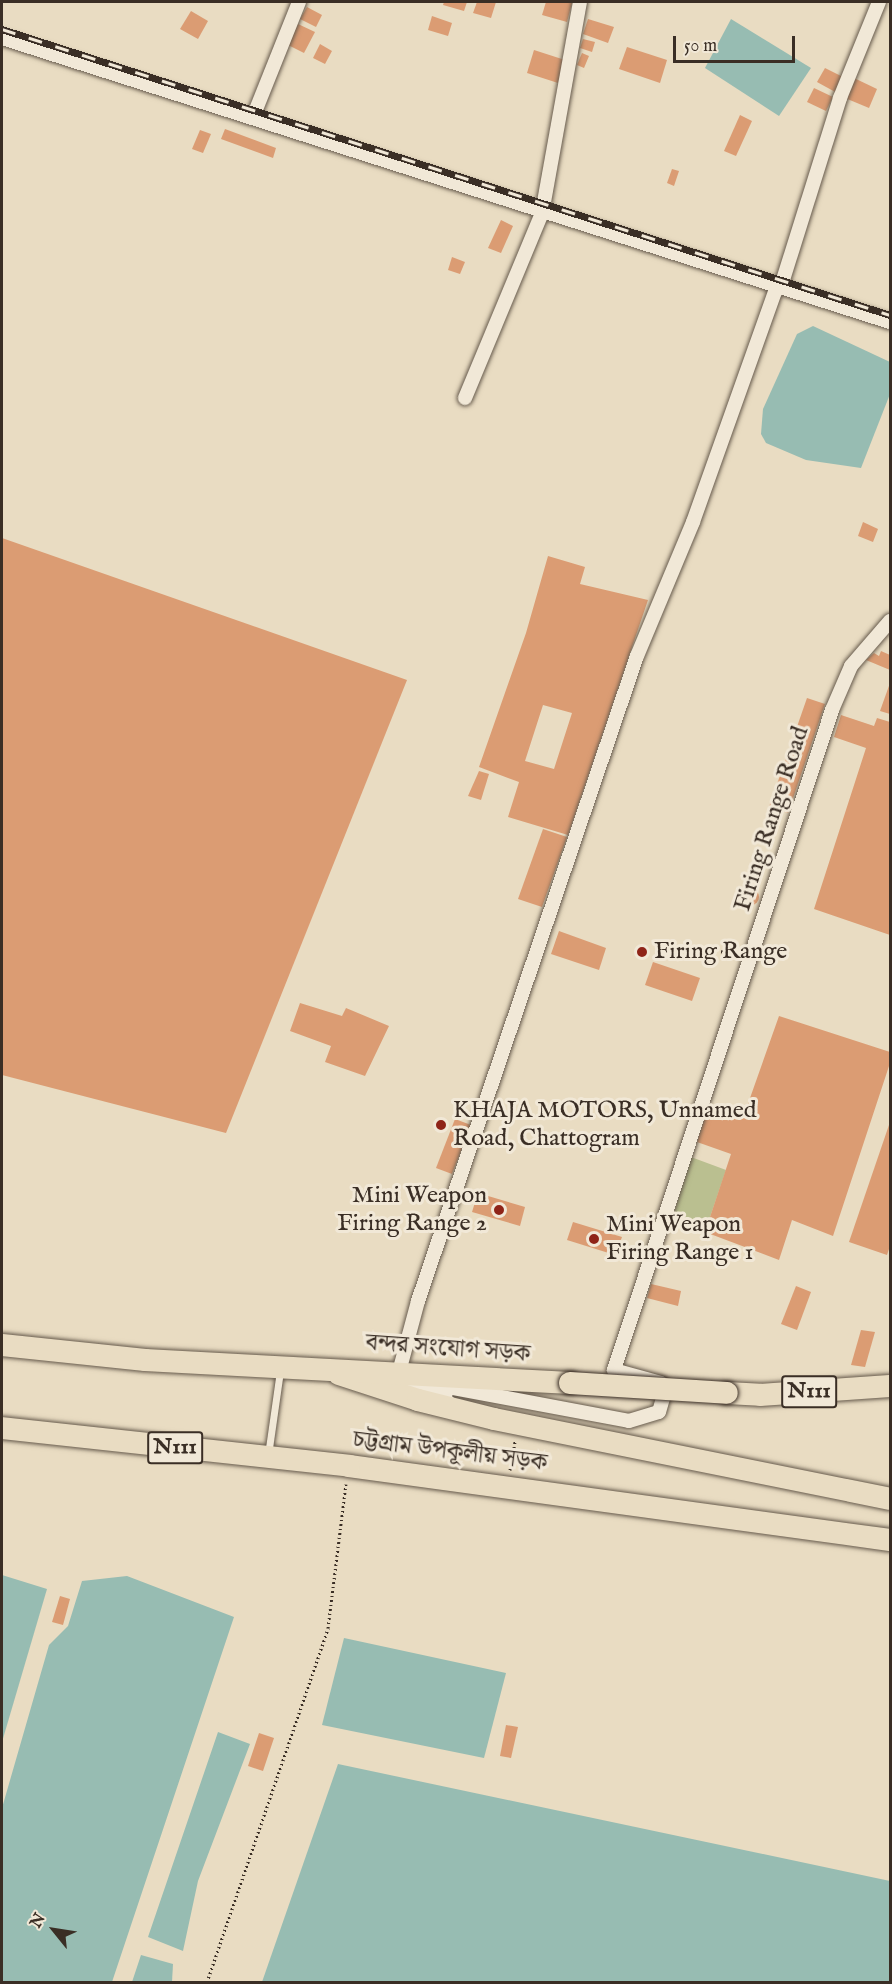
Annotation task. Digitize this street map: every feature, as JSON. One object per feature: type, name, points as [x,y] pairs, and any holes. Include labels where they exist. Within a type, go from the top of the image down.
[{"type":"main road","name":"বন্দর সংযোগ সড়ক","points":[[2,1345],[145,1360],[321,1368],[397,1382],[570,1383],[760,1395],[891,1386]]},
{"type":"main road","name":"চট্টগ্রাম উপকূলীয় সড়ক","points":[[397,1382],[457,1410],[891,1499]]},
{"type":"main road","name":"চট্টগ্রাম উপকূলীয় সড়ক","points":[[2,1428],[349,1466],[891,1540]]},
{"type":"street","points":[[253,117],[299,2]]},
{"type":"street","points":[[465,398],[542,213],[580,2]]},
{"type":"street","points":[[457,1410],[444,1398],[448,1387],[397,1382],[418,1301],[637,656],[693,522],[778,287],[840,98],[879,2]]},
{"type":"street","points":[[2,38],[253,117],[542,213],[891,322]]},
{"type":"street","name":"Firing Range Road","points":[[448,1387],[629,1421],[659,1412],[664,1395],[661,1383],[614,1370],[832,710],[851,666],[891,621]]},
{"type":"lane","points":[[268,1457],[280,1366]]},
{"type":"path","points":[[507,1486],[518,1424]]},
{"type":"path","points":[[207,1983],[328,1628],[349,1466]]},
{"type":"green space","points":[[691,1157],[726,1170],[705,1232],[672,1219]]},
{"type":"water","points":[[731,19],[811,68],[779,116],[705,68]]},
{"type":"water","points":[[813,326],[890,362],[890,394],[861,468],[806,460],[766,443],[761,434],[763,409],[797,334]]},
{"type":"water","points":[[2,1575],[47,1589],[2,1742]]},
{"type":"water","points":[[127,1576],[234,1617],[112,1982],[2,1982],[2,1808],[49,1645],[68,1626],[82,1581]]},
{"type":"water","points":[[344,1638],[506,1673],[484,1758],[322,1725]]},
{"type":"water","points":[[218,1732],[250,1744],[198,1881],[183,1951],[148,1937]]},
{"type":"water","points":[[338,1764],[890,1881],[890,1982],[262,1982]]},
{"type":"water","points":[[141,1955],[173,1964],[172,1982],[132,1982]]},
{"type":"building","points":[[444,2],[467,2],[464,11],[443,5]]},
{"type":"building","points":[[477,2],[496,2],[491,18],[473,13]]},
{"type":"building","points":[[546,2],[572,3],[567,22],[542,15]]},
{"type":"building","points":[[307,7],[322,15],[316,27],[300,19]]},
{"type":"building","points":[[191,11],[208,21],[198,39],[180,29]]},
{"type":"building","points":[[432,16],[452,23],[448,36],[428,30]]},
{"type":"building","points":[[588,19],[614,27],[608,43],[583,34]]},
{"type":"building","points":[[298,24],[315,32],[304,53],[288,45]]},
{"type":"building","points":[[583,39],[595,42],[592,52],[580,48]]},
{"type":"building","points":[[320,44],[332,51],[325,64],[313,58]]},
{"type":"building","points":[[627,47],[667,60],[660,83],[619,69]]},
{"type":"building","points":[[534,50],[565,60],[558,83],[527,73]]},
{"type":"building","points":[[582,53],[589,56],[584,68],[577,65]]},
{"type":"building","points":[[825,68],[845,78],[837,93],[817,82]]},
{"type":"building","points":[[854,78],[877,89],[869,108],[845,98]]},
{"type":"building","points":[[814,88],[833,97],[826,111],[807,102]]},
{"type":"building","points":[[740,115],[752,121],[736,156],[724,151]]},
{"type":"building","points":[[225,129],[276,148],[273,158],[221,139]]},
{"type":"building","points":[[200,130],[211,134],[203,153],[192,149]]},
{"type":"building","points":[[672,169],[679,171],[674,186],[667,183]]},
{"type":"building","points":[[501,220],[513,226],[501,253],[488,248]]},
{"type":"building","points":[[452,257],[465,262],[460,274],[448,270]]},
{"type":"building","points":[[863,522],[878,529],[873,542],[858,536]]},
{"type":"building","points":[[2,538],[407,680],[226,1133],[2,1075]]},
{"type":"building","points":[[548,556],[585,567],[580,584],[648,600],[568,835],[508,817],[519,782],[479,767],[526,633]],"holes":[[[543,705],[572,713],[554,769],[525,761]]]},
{"type":"building","points":[[881,651],[890,655],[890,670],[866,660],[874,653],[879,656]]},
{"type":"building","points":[[890,683],[890,714],[880,711]]},
{"type":"building","points":[[807,698],[825,704],[788,813],[769,807]]},
{"type":"building","points":[[841,715],[874,726],[877,718],[890,722],[890,935],[814,909],[866,748],[834,737]]},
{"type":"building","points":[[479,771],[489,774],[481,800],[468,796]]},
{"type":"building","points":[[543,829],[567,837],[542,907],[518,899]]},
{"type":"building","points":[[751,889],[757,891],[759,897],[757,903],[751,905],[745,903],[743,897],[745,891]]},
{"type":"building","points":[[559,931],[606,948],[599,970],[551,954]]},
{"type":"building","points":[[653,962],[700,978],[692,1001],[645,985]]},
{"type":"building","points":[[300,1003],[342,1016],[346,1008],[389,1026],[365,1076],[325,1062],[331,1046],[290,1031]]},
{"type":"building","points":[[779,1016],[890,1052],[890,1063],[833,1236],[792,1220],[779,1260],[705,1232],[731,1154],[697,1142],[709,1104],[744,1115]]},
{"type":"building","points":[[455,1119],[471,1125],[452,1174],[436,1168]]},
{"type":"building","points":[[890,1122],[890,1246],[887,1255],[849,1242]]},
{"type":"building","name":"Mini Weapon Firing Range 2","points":[[478,1193],[525,1207],[520,1226],[472,1212]]},
{"type":"building","name":"Mini Weapon Firing Range 1","points":[[573,1222],[622,1237],[615,1255],[567,1240]]},
{"type":"building","points":[[651,1284],[681,1291],[678,1306],[647,1298]]},
{"type":"building","points":[[796,1286],[811,1292],[797,1330],[781,1324]]},
{"type":"building","points":[[861,1330],[875,1332],[865,1367],[851,1365]]},
{"type":"building","points":[[60,1596],[70,1599],[63,1625],[52,1622]]},
{"type":"building","points":[[506,1725],[518,1727],[511,1758],[500,1756]]},
{"type":"building","points":[[259,1733],[274,1738],[263,1771],[248,1766]]},
{"type":"railway","points":[[2,29],[890,315]]},
{"type":"place","name":"Firing Range","points":[[642,952]]},
{"type":"place","name":"KHAJA MOTORS, Unnamed Road, Chattogram","points":[[441,1125]]},
{"type":"place","name":"Mini Weapon Firing Range 2","points":[[499,1210]]},
{"type":"place","name":"Mini Weapon Firing Range 1","points":[[594,1239]]}]
